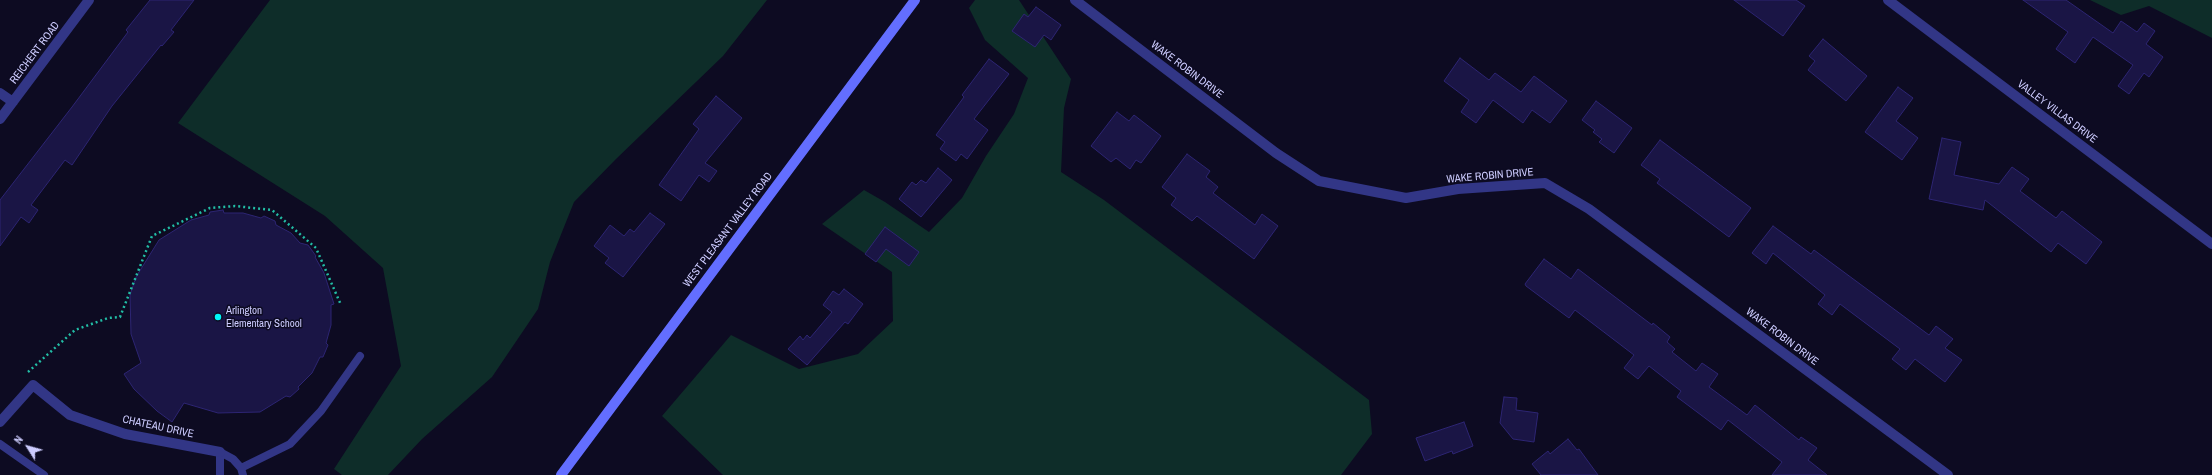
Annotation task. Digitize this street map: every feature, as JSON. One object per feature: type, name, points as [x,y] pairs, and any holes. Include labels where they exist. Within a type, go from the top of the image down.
[{"type":"main road","name":"WEST PLEASANT VALLEY ROAD","points":[[561,475],[915,0]]},
{"type":"street","name":"REICHERT ROAD","points":[[0,119],[89,0]]},
{"type":"street","name":"WAKE ROBIN DRIVE","points":[[1075,0],[1276,153],[1319,181],[1406,198],[1458,189],[1545,183],[1589,209],[1948,475]]},
{"type":"street","name":"VALLEY VILLAS DRIVE","points":[[1888,0],[2212,244]]},
{"type":"street","points":[[0,93],[13,102]]},
{"type":"street","name":"CHATEAU DRIVE","points":[[0,422],[33,385],[70,414],[77,417],[125,434],[220,452]]},
{"type":"lane","points":[[220,475],[220,452],[233,459],[242,471],[290,444],[321,411],[360,356]]},
{"type":"lane","points":[[0,444],[44,475]]},
{"type":"path","points":[[24,377],[76,330],[108,318],[120,317],[152,236],[210,208],[235,206],[272,210],[316,248],[341,305]]},
{"type":"green space","points":[[270,0],[767,0],[723,56],[616,159],[574,202],[550,262],[538,309],[492,377],[422,439],[388,475],[342,475],[334,469],[401,366],[383,268],[325,216],[178,123]]},
{"type":"green space","points":[[975,0],[1019,0],[1071,79],[1064,108],[1061,172],[1104,200],[1369,400],[1372,434],[1341,475],[723,475],[662,416],[731,335],[799,369],[858,354],[893,321],[892,272],[822,224],[864,190],[885,202],[929,232],[962,198],[986,156],[1014,114],[1028,78],[985,40],[969,8]]},
{"type":"green space","points":[[2090,0],[2212,0],[2212,38],[2149,6],[2121,15]]},
{"type":"building","points":[[150,0],[194,0],[171,30],[174,32],[162,46],[161,45],[112,106],[72,165],[65,160],[31,205],[38,210],[29,223],[21,217],[0,246],[0,200],[72,107],[128,32],[126,30]]},
{"type":"building","points":[[1734,0],[1796,0],[1805,6],[1783,36]]},
{"type":"building","points":[[2023,0],[2066,0],[2113,33],[2121,21],[2137,32],[2144,23],[2155,31],[2146,44],[2163,57],[2149,77],[2144,73],[2129,94],[2118,86],[2133,65],[2093,37],[2075,63],[2056,49],[2068,32]]},
{"type":"building","points":[[1036,7],[1061,25],[1051,40],[1044,35],[1035,47],[1012,31],[1024,14],[1028,17]]},
{"type":"building","points":[[1823,39],[1867,76],[1846,101],[1808,70],[1815,61],[1809,56]]},
{"type":"building","points":[[1460,58],[1489,80],[1495,73],[1521,92],[1534,76],[1567,101],[1550,123],[1532,110],[1523,123],[1493,100],[1476,123],[1461,112],[1469,100],[1444,81]]},
{"type":"building","points":[[989,59],[1009,74],[974,119],[988,130],[967,159],[961,154],[956,161],[940,149],[945,142],[936,135],[964,97],[962,95]]},
{"type":"building","points":[[1898,87],[1913,98],[1896,121],[1918,138],[1902,160],[1865,132]]},
{"type":"building","points":[[716,96],[742,118],[705,163],[717,171],[709,182],[699,175],[681,201],[659,185],[699,129],[693,124]]},
{"type":"building","points":[[1596,101],[1632,128],[1614,153],[1599,142],[1602,139],[1593,132],[1595,130],[1582,120]]},
{"type":"building","points":[[1117,112],[1129,121],[1134,115],[1161,136],[1141,163],[1136,160],[1130,169],[1116,158],[1111,162],[1091,146]]},
{"type":"building","points":[[1942,138],[1961,142],[1954,175],[1999,184],[2012,167],[2029,179],[2020,191],[2056,218],[2062,211],[2102,242],[2086,264],[2058,243],[2051,252],[1985,200],[1983,210],[1929,199]]},
{"type":"building","points":[[1660,140],[1751,208],[1729,237],[1657,183],[1660,179],[1641,165]]},
{"type":"building","points":[[1187,154],[1210,171],[1206,177],[1218,187],[1213,193],[1255,225],[1262,214],[1278,226],[1254,259],[1197,216],[1192,221],[1171,205],[1176,198],[1162,187]]},
{"type":"building","points":[[938,168],[952,180],[921,217],[899,199],[912,182],[916,185],[921,180],[926,183]]},
{"type":"building","points":[[223,210],[224,213],[243,213],[261,218],[264,216],[275,221],[276,225],[291,233],[300,243],[308,245],[316,256],[315,257],[324,273],[334,304],[331,305],[331,325],[326,343],[328,345],[323,357],[320,357],[312,373],[298,387],[299,389],[290,397],[286,396],[260,412],[218,413],[184,403],[172,422],[157,411],[134,389],[124,374],[141,363],[131,334],[130,295],[136,277],[159,240],[191,220],[209,215],[210,212]]},
{"type":"building","points":[[650,213],[665,224],[623,277],[605,263],[609,258],[594,246],[610,225],[624,236],[630,229],[634,232]]},
{"type":"building","points":[[1773,226],[1811,254],[1814,250],[1929,335],[1936,326],[1953,339],[1945,348],[1962,360],[1945,382],[1915,359],[1906,370],[1892,359],[1900,349],[1840,304],[1832,315],[1818,304],[1825,295],[1773,253],[1766,264],[1752,253]]},
{"type":"building","points":[[885,227],[919,252],[909,266],[886,249],[876,262],[865,254]]},
{"type":"building","points":[[1544,259],[1571,279],[1578,269],[1652,325],[1653,323],[1670,337],[1667,342],[1675,349],[1672,352],[1696,371],[1702,363],[1718,374],[1709,387],[1747,415],[1755,405],[1799,440],[1801,437],[1817,448],[1808,460],[1827,475],[1772,475],[1782,462],[1728,420],[1721,430],[1677,397],[1681,391],[1649,366],[1638,379],[1624,368],[1634,355],[1575,310],[1569,318],[1526,286],[1525,284]]},
{"type":"building","points":[[844,289],[863,304],[848,324],[845,322],[807,365],[788,349],[800,336],[803,340],[807,335],[810,338],[832,312],[823,305],[833,291],[839,295]]},
{"type":"building","points":[[1504,397],[1517,398],[1516,410],[1538,413],[1534,442],[1513,439],[1500,423]]},
{"type":"building","points":[[1464,422],[1473,446],[1453,454],[1452,451],[1425,461],[1416,438]]},
{"type":"building","points":[[1568,439],[1577,450],[1579,449],[1598,475],[1541,475],[1532,464],[1548,451],[1550,454]]},
{"type":"place","name":"Arlington Elementary School","points":[[218,317]]}]
